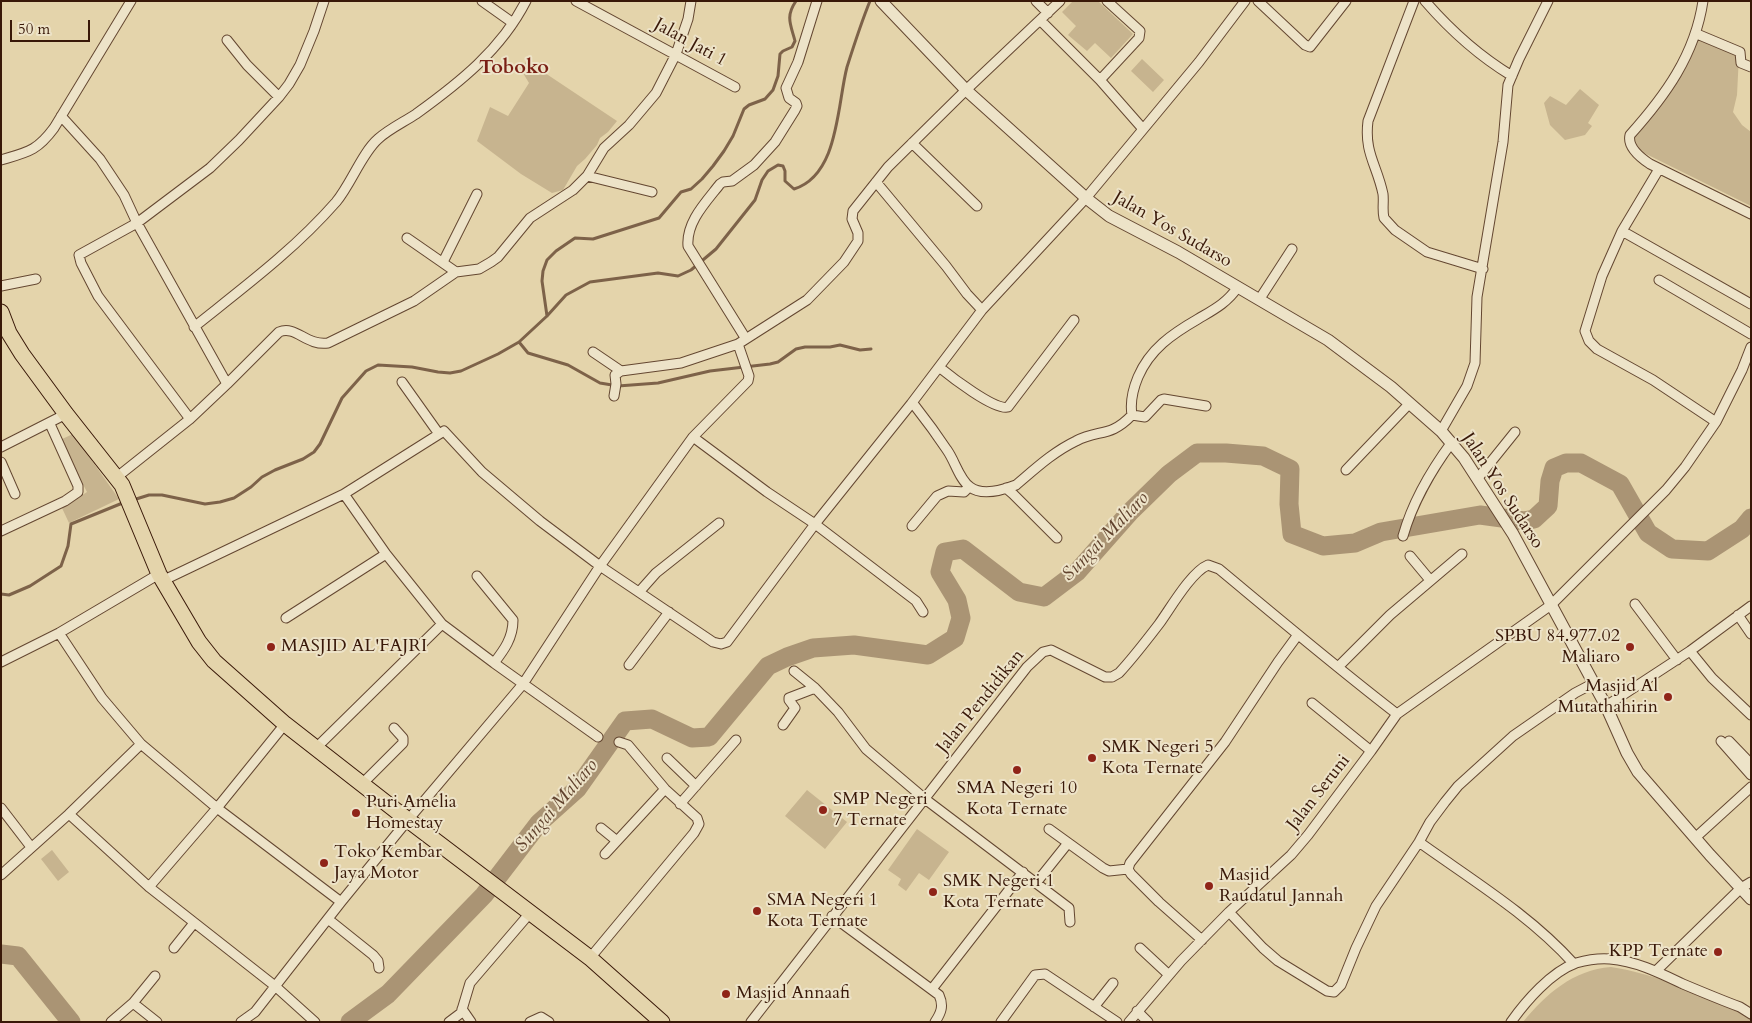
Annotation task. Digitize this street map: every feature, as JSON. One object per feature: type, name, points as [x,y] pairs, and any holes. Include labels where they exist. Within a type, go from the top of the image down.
[{"type":"highway","points":[[1,312],[5,334],[120,481],[161,578],[199,642],[214,661],[285,724],[590,958],[662,1022]]},
{"type":"street","points":[[1,160],[33,150],[44,141],[131,1]]},
{"type":"street","points":[[190,419],[98,296],[79,258],[80,255],[137,223],[210,168],[279,97],[300,65],[324,1]]},
{"type":"street","points":[[482,1],[512,23]]},
{"type":"street","points":[[194,327],[271,267],[296,244],[337,200],[378,138],[464,79],[483,60],[512,23],[526,1]]},
{"type":"street","name":"Jalan Jati 1","points":[[576,1],[735,87]]},
{"type":"street","points":[[120,481],[190,419],[279,332],[290,330],[317,344],[328,343],[414,301],[456,272],[479,269],[498,257],[530,218],[568,194],[587,176],[604,148],[629,125],[656,93],[676,54],[688,20],[691,1]]},
{"type":"street","points":[[241,1022],[255,1012],[408,820],[523,684],[600,566],[693,437],[748,381],[749,376],[744,360],[742,342],[688,246],[687,237],[698,213],[720,184],[732,181],[754,165],[767,151],[797,106],[789,98],[786,88],[798,62],[817,1]]},
{"type":"street","name":"Jalan Yos Sudarso","points":[[881,1],[966,90],[1086,198],[1109,216],[1178,252],[1328,340],[1364,366],[1452,442],[1478,478],[1513,534],[1594,683],[1638,772],[1695,838],[1746,885],[1751,899]]},
{"type":"street","points":[[1036,1],[1048,13]]},
{"type":"street","points":[[614,396],[615,376],[621,371],[681,363],[742,342],[807,300],[844,262],[858,241],[858,233],[852,219],[853,211],[888,167],[1060,1]]},
{"type":"street","points":[[1100,80],[1139,38],[1140,34],[1140,30],[1107,1]]},
{"type":"street","points":[[1,662],[161,578],[344,494],[445,432],[482,472],[540,521],[600,566],[640,591],[713,642],[721,644],[727,642],[815,524],[911,404],[982,310],[1086,198],[1199,62],[1245,1]]},
{"type":"street","points":[[1258,1],[1305,45],[1310,47],[1346,1]]},
{"type":"street","points":[[1414,1],[1368,121],[1367,141],[1370,157],[1382,193],[1384,218],[1401,234],[1427,252],[1483,269]]},
{"type":"street","points":[[1425,1],[1458,37],[1490,63],[1512,76]]},
{"type":"street","points":[[1441,431],[1467,386],[1475,363],[1475,311],[1503,142],[1508,85],[1548,1]]},
{"type":"street","points":[[1703,1],[1697,34],[1674,79],[1630,136],[1629,140],[1641,157],[1659,169],[1751,214]]},
{"type":"street","points":[[1040,20],[1100,80],[1143,129]]},
{"type":"street","points":[[1697,34],[1740,52],[1741,63],[1751,67]]},
{"type":"street","points":[[228,40],[248,65],[279,97]]},
{"type":"street","points":[[61,116],[100,158],[124,195],[137,223],[227,384]]},
{"type":"street","points":[[912,143],[977,206]]},
{"type":"street","points":[[1659,169],[1622,231],[1602,276],[1585,331],[1589,341],[1597,349],[1653,380],[1716,422]]},
{"type":"street","points":[[587,176],[652,192]]},
{"type":"street","points":[[876,182],[982,310]]},
{"type":"street","points":[[443,262],[477,194]]},
{"type":"street","points":[[1622,231],[1751,304]]},
{"type":"street","points":[[406,238],[456,272]]},
{"type":"street","points":[[1259,300],[1292,249]]},
{"type":"street","points":[[1,286],[36,279]]},
{"type":"street","points":[[1659,280],[1751,334]]},
{"type":"street","points":[[911,404],[933,429],[969,487],[992,491],[1016,485],[1067,445],[1082,438],[1112,431],[1122,425],[1132,415],[1131,403],[1135,385],[1142,368],[1156,349],[1173,334],[1221,305],[1237,288]]},
{"type":"street","points":[[939,367],[983,398],[1000,407],[1008,407],[1074,320]]},
{"type":"street","name":"Jalan Seruni","points":[[1129,1022],[1168,975],[1308,835],[1397,714],[1551,606],[1640,517],[1685,467],[1716,422],[1742,370],[1751,347]]},
{"type":"street","points":[[593,352],[621,371]]},
{"type":"street","points":[[402,382],[439,434]]},
{"type":"street","points":[[1132,415],[1145,417],[1160,400],[1164,399],[1206,406]]},
{"type":"street","points":[[1346,470],[1410,404]]},
{"type":"street","points":[[1,447],[50,424],[66,414]]},
{"type":"street","points":[[1,531],[65,501],[78,492],[78,486],[50,424]]},
{"type":"street","points":[[1478,478],[1514,432]]},
{"type":"street","points":[[693,437],[767,492],[815,524],[916,601],[923,612]]},
{"type":"street","points":[[1403,536],[1408,518],[1442,456],[1452,442]]},
{"type":"street","points":[[1,462],[16,494]]},
{"type":"street","points":[[912,526],[937,496],[948,492],[964,492],[969,487]]},
{"type":"street","points":[[1006,488],[1057,538]]},
{"type":"street","points":[[344,494],[386,554],[442,624],[494,664],[598,737]]},
{"type":"street","points":[[640,591],[656,573],[719,523]]},
{"type":"street","points":[[286,618],[386,554]]},
{"type":"street","points":[[1339,666],[1390,615],[1462,554]]},
{"type":"street","points":[[1410,556],[1430,580]]},
{"type":"street","name":"Jalan Pendidikan","points":[[751,1022],[1027,667],[1043,652],[1051,650],[1106,677],[1112,676],[1124,668],[1201,568],[1208,565],[1219,569],[1297,636],[1339,666],[1397,714]]},
{"type":"street","points":[[477,576],[514,620],[508,643],[494,664]]},
{"type":"street","points":[[1635,604],[1677,660]]},
{"type":"street","points":[[1606,706],[1677,660],[1751,606]]},
{"type":"street","points":[[629,665],[668,612]]},
{"type":"street","points":[[1738,616],[1751,634]]},
{"type":"street","points":[[317,747],[442,624]]},
{"type":"street","points":[[59,633],[102,698],[141,744],[217,808],[341,902]]},
{"type":"street","points":[[1202,940],[1148,891],[1128,869],[1130,863],[1225,742],[1297,636]]},
{"type":"street","points":[[1690,651],[1712,678],[1751,715]]},
{"type":"street","points":[[794,671],[815,688],[846,722],[866,749],[925,799],[1069,908],[1070,922]]},
{"type":"street","points":[[1229,912],[1278,961],[1327,991],[1334,992],[1341,985],[1376,906],[1419,842],[1430,822],[1458,786],[1513,736],[1594,683]]},
{"type":"street","points":[[783,725],[795,708],[788,700],[789,698],[815,688]]},
{"type":"street","points":[[1312,704],[1371,751]]},
{"type":"street","points":[[149,887],[217,808],[285,724]]},
{"type":"street","points":[[362,784],[403,743],[403,738],[394,728]]},
{"type":"street","points":[[680,804],[736,740]]},
{"type":"street","points":[[1751,764],[1725,741],[1751,773]]},
{"type":"street","points":[[590,958],[698,827],[697,818],[665,789],[628,745],[619,742]]},
{"type":"street","points":[[1,875],[69,814],[141,744]]},
{"type":"street","points":[[668,758],[696,786]]},
{"type":"street","points":[[1695,838],[1751,787]]},
{"type":"street","points":[[605,854],[665,789]]},
{"type":"street","points":[[1,808],[31,847]]},
{"type":"street","points":[[69,814],[149,887],[275,986],[315,1022]]},
{"type":"street","points":[[601,828],[617,842]]},
{"type":"street","points":[[1049,828],[1108,871],[1128,869]]},
{"type":"street","points":[[1419,842],[1524,918],[1574,964]]},
{"type":"street","points":[[1036,883],[1068,843]]},
{"type":"street","points":[[932,989],[1022,872]]},
{"type":"street","points":[[1656,972],[1746,885]]},
{"type":"street","points":[[449,1022],[460,1015],[470,983],[530,913]]},
{"type":"street","points":[[832,916],[939,996],[942,1002],[940,1014],[935,1022]]},
{"type":"street","points":[[328,919],[373,955],[378,961],[379,968]]},
{"type":"street","points":[[174,948],[194,923]]},
{"type":"street","points":[[1140,948],[1168,975]]},
{"type":"street","points":[[1510,1022],[1524,1004],[1549,980],[1574,964],[1590,960],[1609,959],[1624,961],[1656,972],[1740,1007],[1751,1014]]},
{"type":"street","points":[[1001,1022],[1035,975],[1040,974],[1045,974],[1116,1022]]},
{"type":"street","points":[[111,1022],[133,1003],[155,976]]},
{"type":"street","points":[[1094,1007],[1113,984]]},
{"type":"street","points":[[133,1003],[157,1022]]},
{"type":"street","points":[[462,1009],[471,1022]]},
{"type":"street","points":[[1137,1011],[1148,1022]]},
{"type":"street","points":[[530,1022],[541,1017],[549,1022]]},
{"type":"shaded area","points":[[1073,1],[1098,1],[1133,34],[1111,58],[1095,43],[1087,51],[1068,35],[1076,26],[1062,12]]},
{"type":"shaded area","points":[[1695,32],[1739,55],[1737,95],[1733,112],[1742,125],[1751,132],[1751,206],[1638,150],[1630,141],[1665,87]]},
{"type":"shaded area","points":[[1142,59],[1164,80],[1153,92],[1131,71]]},
{"type":"shaded area","points":[[527,61],[617,121],[577,166],[563,190],[552,193],[521,174],[477,141],[490,107],[508,116],[529,83],[520,68]]},
{"type":"shaded area","points":[[1580,89],[1599,105],[1588,123],[1592,126],[1585,135],[1565,140],[1550,125],[1544,103],[1550,96],[1566,105]]},
{"type":"shaded area","points":[[73,434],[119,499],[69,523],[62,508],[87,492],[60,440]]},
{"type":"shaded area","points":[[807,790],[847,822],[825,849],[785,816]]},
{"type":"shaded area","points":[[917,829],[949,852],[929,880],[919,873],[906,891],[898,885],[901,879],[888,870]]},
{"type":"shaded area","points":[[52,850],[69,872],[58,881],[41,859]]},
{"type":"shaded area","points":[[1611,967],[1663,980],[1697,993],[1747,1013],[1751,1016],[1751,1022],[1523,1022],[1541,1002],[1561,985],[1584,973]]},
{"type":"waterway","points":[[547,316],[542,281],[543,271],[547,260],[556,251],[575,238],[593,239],[659,218],[681,192],[691,189],[713,166],[733,136],[744,109],[765,99],[773,90],[778,76],[780,54],[792,47],[795,41],[790,16],[796,1]]},
{"type":"waterway","points":[[133,500],[149,495],[162,495],[205,504],[234,498],[262,477],[303,459],[314,452],[320,444],[342,398],[366,371],[378,365],[412,367],[450,373],[461,371],[519,342],[566,295],[590,282],[658,273],[678,276],[691,270],[716,249],[755,200],[762,180],[768,171],[778,165],[783,166],[785,181],[794,189],[809,181],[820,169],[834,137],[847,67],[870,1]]},
{"type":"waterway","points":[[519,342],[528,353],[568,365],[600,383],[618,386],[658,383],[710,371],[770,364],[778,362],[796,349],[805,347],[840,345],[860,350],[871,349]]},
{"type":"waterway","name":"Sungai Maliaro","points":[[350,1022],[388,994],[484,895],[539,823],[577,789],[625,721],[652,719],[692,738],[709,737],[768,666],[787,657],[813,648],[854,645],[928,655],[955,638],[961,618],[957,600],[940,572],[945,552],[963,549],[1019,592],[1044,597],[1077,572],[1130,512],[1169,474],[1197,453],[1263,456],[1290,469],[1289,504],[1292,534],[1323,546],[1355,543],[1381,532],[1480,515],[1524,521],[1534,519],[1548,506],[1550,481],[1554,468],[1566,463],[1581,463],[1620,484],[1648,533],[1672,549],[1708,551],[1742,529],[1751,518]]},
{"type":"waterway","points":[[1,594],[9,595],[30,586],[61,566],[68,546],[71,524],[125,502]]},
{"type":"waterway","name":"Sungai Maliaro","points":[[1,954],[18,956],[71,1022]]},
{"type":"place","name":"MASJID AL'FAJRI","points":[[271,647]]},
{"type":"place","name":"SPBU 84.977.02 Maliaro","points":[[1630,647]]},
{"type":"place","name":"Masjid Al Mutathahirin","points":[[1668,697]]},
{"type":"place","name":"SMK Negeri 5 Kota Ternate","points":[[1092,758]]},
{"type":"place","name":"SMA Negeri 10 Kota Ternate","points":[[1017,770]]},
{"type":"place","name":"SMP Negeri 7 Ternate","points":[[823,810]]},
{"type":"place","name":"Puri Amelia Homestay","points":[[356,813]]},
{"type":"place","name":"Toko Kembar Jaya Motor","points":[[324,863]]},
{"type":"place","name":"Masjid Raudatul Jannah","points":[[1209,886]]},
{"type":"place","name":"SMK Negeri 1 Kota Ternate","points":[[933,892]]},
{"type":"place","name":"SMA Negeri 1 Kota Ternate","points":[[757,911]]},
{"type":"place","name":"KPP Ternate","points":[[1718,952]]},
{"type":"place","name":"Masjid Annaafi","points":[[726,994]]},
{"type":"district","name":"Toboko","points":[[514,68]]}]
